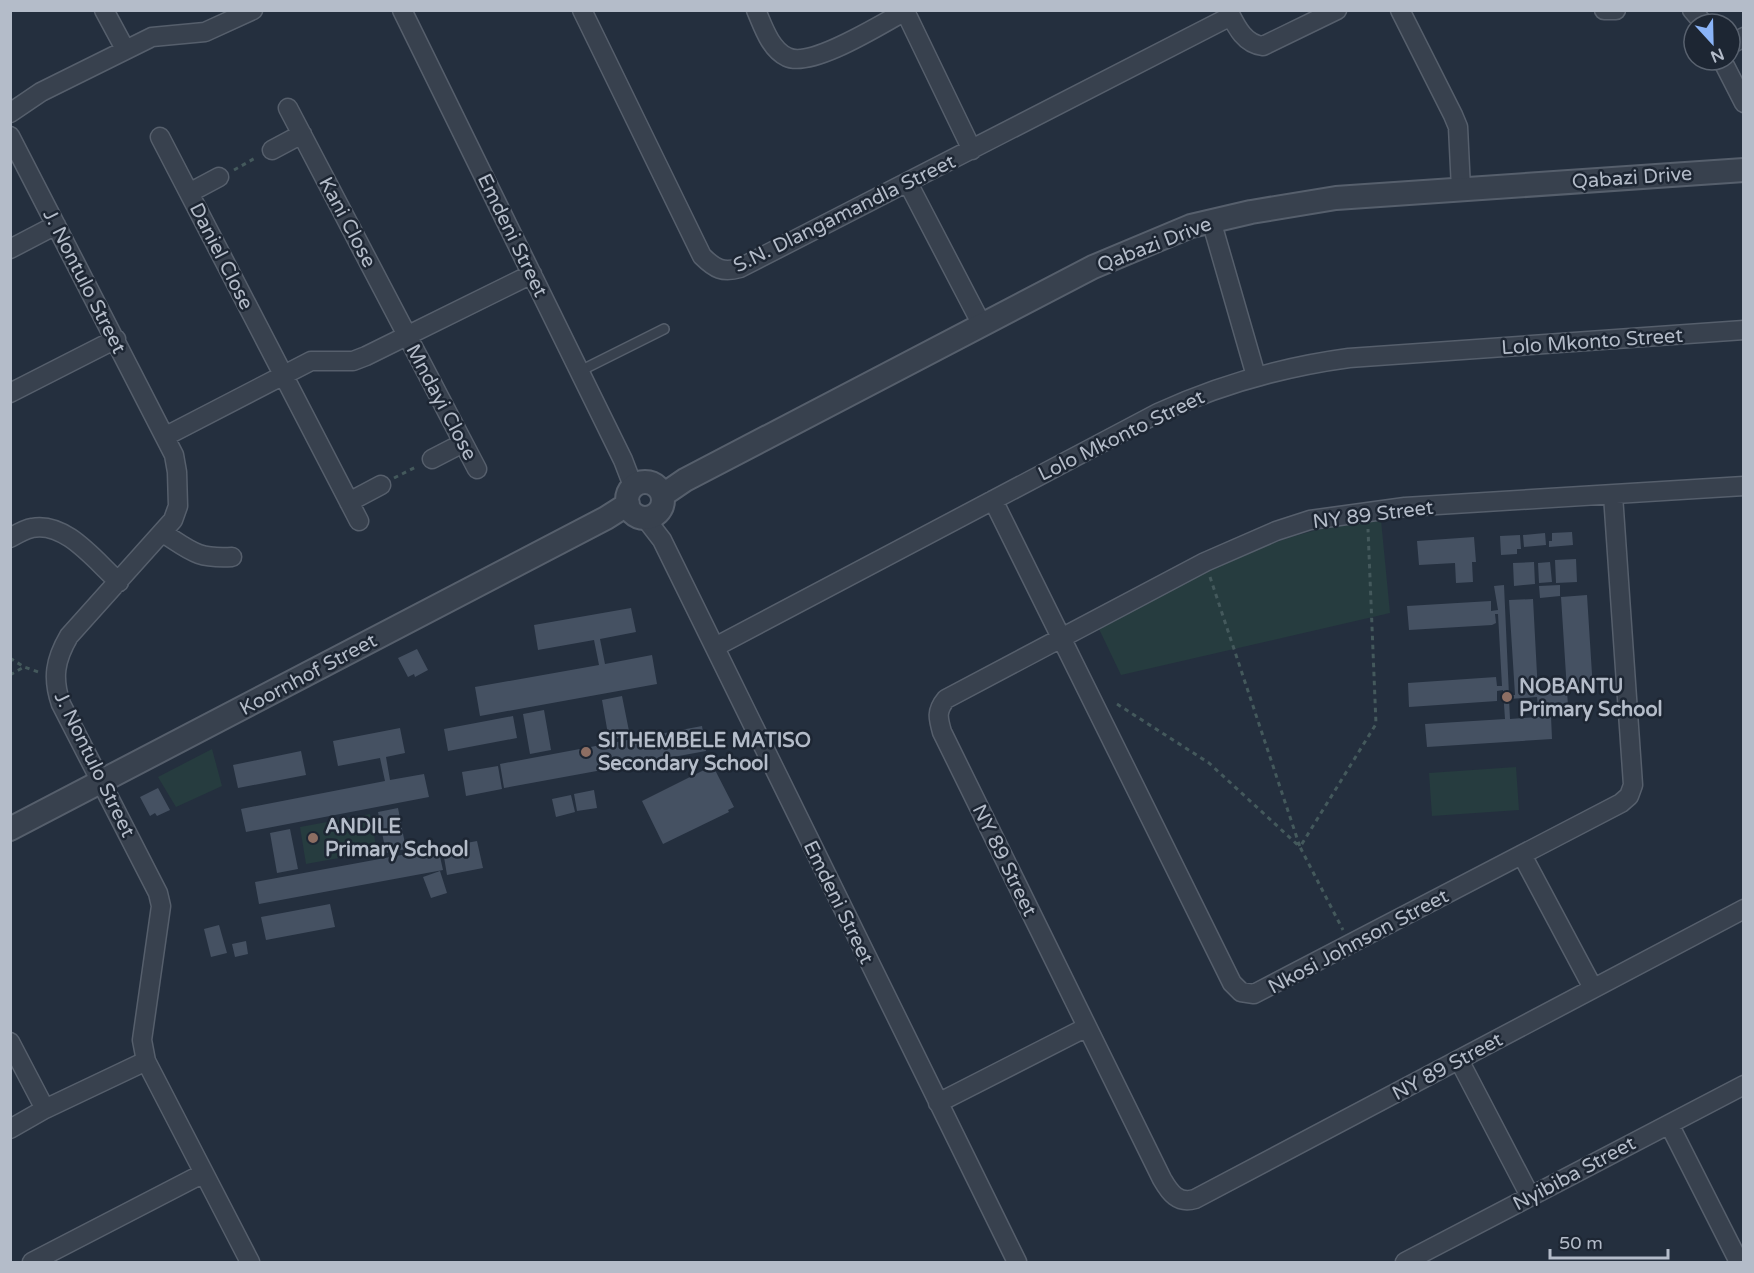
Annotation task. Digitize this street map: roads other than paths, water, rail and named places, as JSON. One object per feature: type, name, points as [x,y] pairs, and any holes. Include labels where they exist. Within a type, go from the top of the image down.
[{"type":"street","points":[[104,10],[125,49]]},
{"type":"street","name":"Emdeni Street","points":[[402,10],[623,460],[645,500],[662,540],[1017,1263]]},
{"type":"street","name":"S.N. Dlangamandla Street","points":[[582,10],[702,256],[719,270],[740,268],[972,150],[1230,13]]},
{"type":"street","points":[[756,10],[773,44],[786,57],[800,59],[816,57],[906,11],[972,150]]},
{"type":"street","points":[[1230,13],[1245,39],[1255,45],[1263,46],[1337,10]]},
{"type":"street","points":[[1400,10],[1458,128],[1461,189]]},
{"type":"street","points":[[1604,10],[1616,10]]},
{"type":"street","points":[[10,113],[41,92],[125,49],[159,35],[205,32],[250,11]]},
{"type":"street","points":[[1728,72],[1743,103]]},
{"type":"street","name":"Kani Close","points":[[288,108],[407,336]]},
{"type":"street","points":[[272,150],[302,134]]},
{"type":"street","name":"J. Nontulo Street","points":[[10,136],[165,436],[177,472],[178,506],[164,533],[69,636],[58,655],[54,677],[61,704],[154,882],[161,906],[142,1040],[146,1061],[250,1263]]},
{"type":"street","name":"Daniel Close","points":[[160,137],[359,521]]},
{"type":"street","name":"Qabazi Drive","points":[[645,500],[1112,258],[1211,220],[1336,198],[1743,170]]},
{"type":"street","points":[[189,192],[219,177]]},
{"type":"street","points":[[908,183],[982,325]]},
{"type":"street","points":[[1211,220],[1256,376]]},
{"type":"street","points":[[10,249],[56,225]]},
{"type":"street","points":[[165,436],[316,360],[353,361],[532,274]]},
{"type":"street","name":"Lolo Mkonto Street","points":[[715,647],[1158,413],[1206,392],[1256,376],[1349,358],[1743,330]]},
{"type":"street","name":"Mndayi Close","points":[[407,336],[477,469]]},
{"type":"street","points":[[10,393],[116,339]]},
{"type":"street","points":[[432,459],[463,443]]},
{"type":"street","points":[[349,502],[381,485]]},
{"type":"street","name":"NY 89 Street","points":[[1743,486],[1367,512],[1324,517],[1292,525],[1204,561],[946,699],[938,710],[942,732],[1162,1179],[1171,1194],[1184,1200],[1195,1199],[1743,909]]},
{"type":"street","name":"Nkosi Johnson Street","points":[[993,501],[1236,988],[1247,994],[1259,993],[1521,855],[1621,802],[1632,790],[1613,495]]},
{"type":"street","name":"Koornhof Street","points":[[10,829],[606,518],[645,500]]},
{"type":"street","points":[[10,538],[30,528],[51,528],[66,535],[119,582]]},
{"type":"street","points":[[164,533],[198,555],[208,558],[232,556]]},
{"type":"street","points":[[1521,855],[1593,987]]},
{"type":"street","points":[[938,1103],[1087,1027]]},
{"type":"street","points":[[10,1042],[45,1109]]},
{"type":"street","points":[[1459,1060],[1530,1196]]},
{"type":"street","points":[[10,1129],[45,1109],[146,1061]]},
{"type":"street","name":"Nyibiba Street","points":[[1405,1263],[1743,1085]]},
{"type":"street","points":[[1669,1124],[1739,1263]]},
{"type":"street","points":[[32,1263],[204,1173]]},
{"type":"lane","points":[[580,371],[664,329]]},
{"type":"place","name":"NOBANTU Primary School","points":[[1507,697]]},
{"type":"place","name":"SITHEMBELE MATISO Secondary School","points":[[586,752]]},
{"type":"place","name":"ANDILE Primary School","points":[[313,838]]}]
